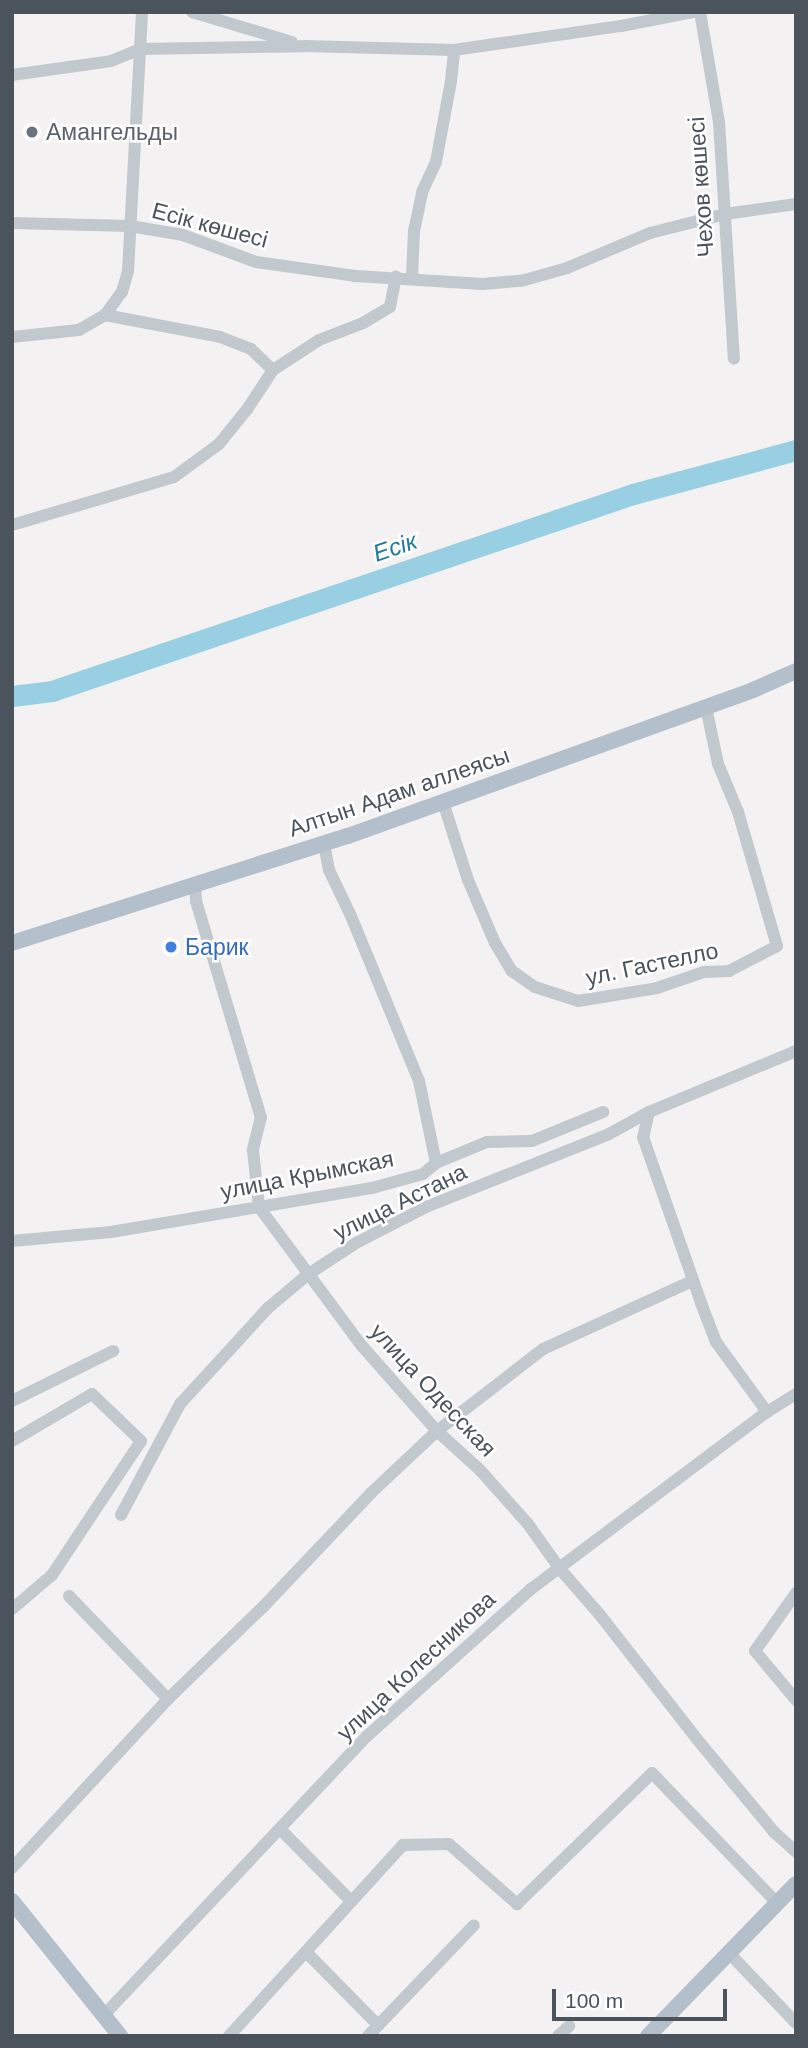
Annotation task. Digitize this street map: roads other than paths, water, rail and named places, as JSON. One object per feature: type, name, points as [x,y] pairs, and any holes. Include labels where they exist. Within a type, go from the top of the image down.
[{"type":"main road","name":"Алтын Адам аллеясы","points":[[12,943],[324,844],[706,707],[796,671]]},
{"type":"main road","points":[[648,2036],[796,1884]]},
{"type":"main road","points":[[12,1901],[120,2036]]},
{"type":"street","points":[[12,337],[79,330],[105,314],[122,292],[128,271],[142,12]]},
{"type":"street","points":[[192,12],[304,46]]},
{"type":"street","points":[[12,75],[111,61],[140,49],[304,46],[454,50],[621,26],[693,12]]},
{"type":"street","name":"Чехов көшесі","points":[[700,12],[719,122],[734,359]]},
{"type":"street","points":[[412,277],[414,230],[422,192],[436,162],[452,81],[454,50]]},
{"type":"street","name":"Есік көшесі","points":[[12,223],[130,226],[183,235],[256,262],[355,276],[412,277],[483,284],[521,281],[567,268],[650,233],[725,214],[796,204]]},
{"type":"street","points":[[12,525],[174,477],[219,444],[248,408],[273,370],[319,340],[363,323],[390,307],[396,277]]},
{"type":"street","points":[[105,314],[220,337],[251,349],[273,370]]},
{"type":"street","name":"ул. Гастелло","points":[[443,802],[468,880],[495,943],[512,971],[535,987],[578,1001],[657,988],[704,972],[729,971],[777,946],[738,813],[718,764],[706,707]]},
{"type":"street","points":[[324,844],[329,870],[351,916],[419,1081],[436,1163]]},
{"type":"street","name":"улица Одесская","points":[[195,885],[196,901],[261,1117],[253,1150],[259,1207],[362,1346],[437,1431],[480,1470],[528,1524],[560,1569],[765,1822],[796,1852]]},
{"type":"street","name":"улица Астана","points":[[121,1515],[180,1404],[268,1308],[307,1275],[356,1243],[426,1207],[609,1134],[649,1112],[796,1051]]},
{"type":"street","name":"улица Крымская","points":[[12,1241],[111,1231],[372,1188],[423,1174],[436,1163],[487,1142],[532,1141],[603,1112]]},
{"type":"street","points":[[649,1112],[643,1137],[680,1237],[692,1281],[716,1342],[767,1412]]},
{"type":"street","points":[[12,1868],[168,1699],[263,1607],[371,1493],[437,1431],[543,1349],[692,1281]]},
{"type":"street","points":[[12,1401],[113,1351]]},
{"type":"street","points":[[12,1441],[92,1394],[141,1440],[52,1575],[12,1609]]},
{"type":"street","name":"улица Колесникова","points":[[104,2015],[366,1737],[531,1589],[767,1412],[796,1394]]},
{"type":"street","points":[[796,1593],[755,1651],[796,1700]]},
{"type":"street","points":[[69,1596],[168,1699]]},
{"type":"street","points":[[229,2036],[350,1900],[403,1845],[450,1844],[517,1904],[652,1773],[777,1903]]},
{"type":"street","points":[[281,1830],[350,1900]]},
{"type":"street","points":[[368,2036],[474,1925]]},
{"type":"street","points":[[306,1952],[378,2025]]},
{"type":"street","points":[[729,1953],[796,2023]]},
{"type":"street","points":[[558,2036],[569,2026]]},
{"type":"waterway","name":"Есік","points":[[12,696],[52,691],[633,494],[796,450]]},
{"type":"place","name":"Амангельды","points":[[32,132]]},
{"type":"place","name":"Барик","points":[[171,947]]}]
